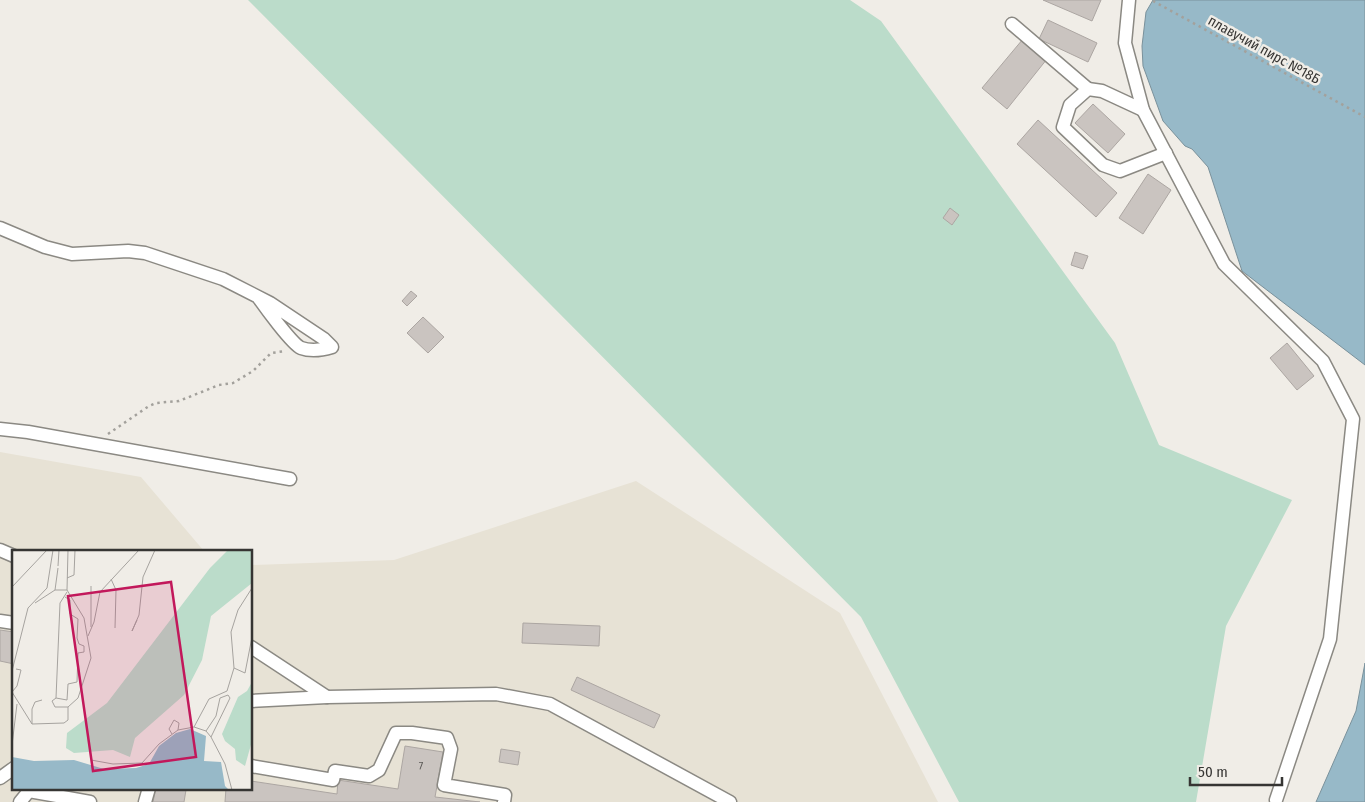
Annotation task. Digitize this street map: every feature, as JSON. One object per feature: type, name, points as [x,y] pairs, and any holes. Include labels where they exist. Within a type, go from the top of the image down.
[{"type":"street","points":[[1129,0],[1125,44],[1143,110],[1224,264],[1323,361],[1353,419],[1330,639],[1276,800]]},
{"type":"street","points":[[1012,24],[1088,89],[1102,91],[1143,110]]},
{"type":"street","points":[[1088,89],[1070,105],[1063,127],[1103,165],[1120,171],[1166,153]]},
{"type":"street","points":[[0,228],[45,247],[72,254],[128,251],[145,253],[223,279],[258,297],[324,340],[332,348],[318,351],[300,348],[277,323],[258,297]]},
{"type":"street","points":[[0,429],[28,432],[290,478]]},
{"type":"street","points":[[0,550],[12,555]]},
{"type":"street","points":[[252,648],[327,697]]},
{"type":"street","points":[[252,656],[269,660]]},
{"type":"street","points":[[252,701],[327,697],[496,694],[550,704],[730,802]]},
{"type":"street","points":[[252,766],[333,780],[335,771],[368,776],[379,770],[396,733],[447,738],[451,749],[444,785],[505,795],[504,802]]},
{"type":"street","points":[[0,778],[12,769]]},
{"type":"street","points":[[20,802],[29,791],[90,802]]},
{"type":"path","name":"плавучий пирс №18Б","points":[[1153,1],[1365,117]]},
{"type":"path","points":[[100,445],[102,438],[149,406],[156,403],[179,401],[219,386],[233,383],[253,371],[272,353],[300,348]]},
{"type":"shaded area","points":[[0,452],[141,477],[203,550],[12,550],[12,790],[252,790],[252,565],[394,560],[636,481],[840,613],[938,802],[0,802]]},
{"type":"green space","points":[[248,0],[850,0],[881,21],[1115,343],[1159,445],[1292,500],[1226,626],[1196,802],[959,802],[861,617]]},
{"type":"water","points":[[1153,0],[1365,0],[1365,365],[1242,271],[1208,167],[1192,149],[1185,146],[1163,121],[1143,66],[1142,46],[1146,12]]},
{"type":"water","points":[[1365,663],[1365,802],[1316,802],[1356,711]]},
{"type":"building","points":[[1043,0],[1101,0],[1092,21]]},
{"type":"building","points":[[1048,20],[1097,43],[1088,62],[1039,39]]},
{"type":"building","points":[[1023,39],[1047,59],[1007,109],[982,88]]},
{"type":"building","points":[[1093,104],[1125,134],[1108,153],[1075,123]]},
{"type":"building","points":[[1038,120],[1117,193],[1096,217],[1017,144]]},
{"type":"building","points":[[1148,174],[1171,190],[1143,234],[1119,218]]},
{"type":"building","points":[[950,208],[959,215],[952,225],[943,218]]},
{"type":"building","points":[[1075,252],[1088,256],[1083,269],[1071,265]]},
{"type":"building","points":[[411,291],[417,296],[407,306],[402,301]]},
{"type":"building","points":[[423,317],[444,337],[428,353],[407,333]]},
{"type":"building","points":[[1287,343],[1314,376],[1297,390],[1270,358]]},
{"type":"building","points":[[523,623],[600,626],[599,646],[522,643]]},
{"type":"building","points":[[0,630],[12,632],[12,664],[0,661]]},
{"type":"building","points":[[577,677],[660,715],[654,728],[571,690]]},
{"type":"building","points":[[405,746],[443,752],[435,797],[480,802],[225,802],[226,790],[252,790],[252,781],[337,794],[338,780],[398,789]]},
{"type":"building","points":[[501,749],[520,752],[518,765],[499,762]]},
{"type":"building","points":[[156,790],[186,790],[184,802],[153,802]]}]
